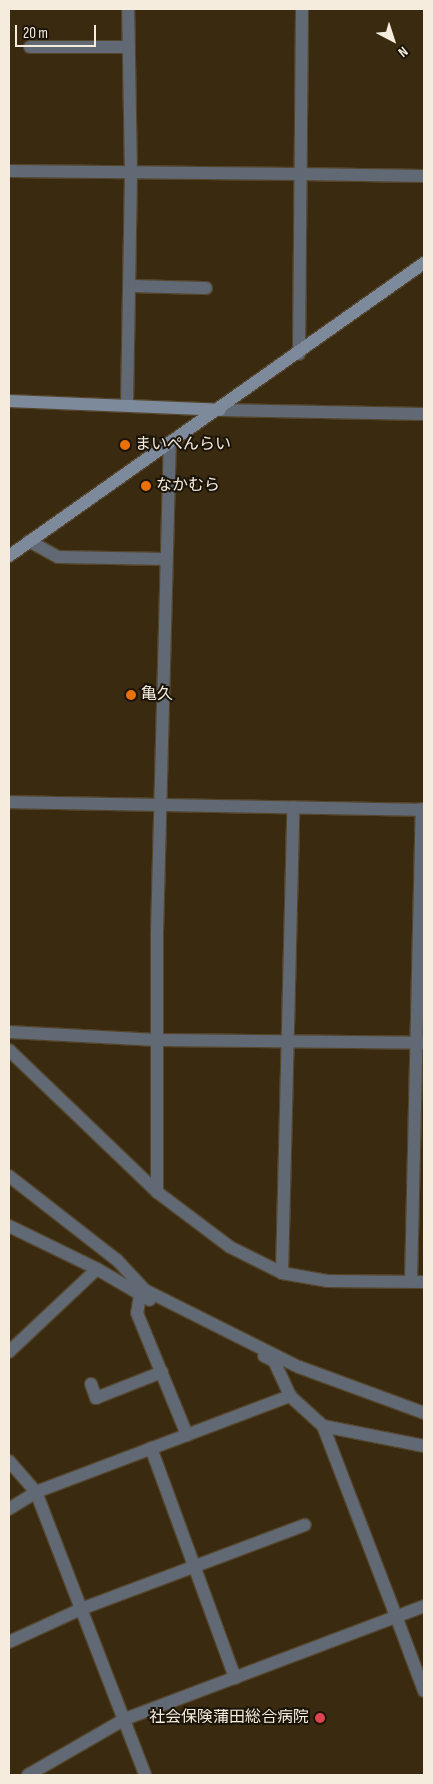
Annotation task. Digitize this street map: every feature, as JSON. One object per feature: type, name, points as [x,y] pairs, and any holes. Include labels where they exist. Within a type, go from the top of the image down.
[{"type":"street","points":[[126,404],[131,173],[128,9]]},
{"type":"street","points":[[299,354],[302,9]]},
{"type":"street","points":[[30,47],[129,47]]},
{"type":"street","points":[[9,171],[424,176]]},
{"type":"street","points":[[9,556],[220,410],[424,264]]},
{"type":"street","points":[[129,286],[206,288]]},
{"type":"street","points":[[9,401],[126,404],[220,410],[424,414]]},
{"type":"street","points":[[157,1192],[157,1040],[170,444]]},
{"type":"street","points":[[29,541],[58,557],[166,559]]},
{"type":"street","points":[[9,802],[423,810],[421,1043],[411,1282]]},
{"type":"street","points":[[282,1273],[292,807]]},
{"type":"street","points":[[9,1032],[157,1040],[421,1043]]},
{"type":"street","points":[[9,1050],[157,1192],[230,1247],[282,1273],[328,1281],[424,1282]]},
{"type":"street","points":[[9,1176],[117,1260],[145,1290],[299,1367],[424,1413]]},
{"type":"street","points":[[9,1226],[97,1269],[140,1295],[274,1361],[290,1396],[323,1426],[424,1691]]},
{"type":"street","points":[[9,1352],[97,1269]]},
{"type":"street","points":[[140,1295],[137,1313],[187,1435]]},
{"type":"street","points":[[91,1384],[96,1398],[162,1372]]},
{"type":"street","points":[[9,1509],[36,1492],[290,1396]]},
{"type":"street","points":[[323,1426],[424,1446]]},
{"type":"street","points":[[151,1448],[235,1678]]},
{"type":"street","points":[[9,1461],[36,1492],[145,1775]]},
{"type":"street","points":[[9,1642],[81,1609],[305,1524]]},
{"type":"street","points":[[28,1775],[125,1719],[424,1606]]},
{"type":"place","name":"まいぺんらい","points":[[125,445]]},
{"type":"place","name":"なかむら","points":[[146,486]]},
{"type":"place","name":"亀久","points":[[131,695]]},
{"type":"place","name":"社会保険蒲田総合病院","points":[[320,1718]]}]
